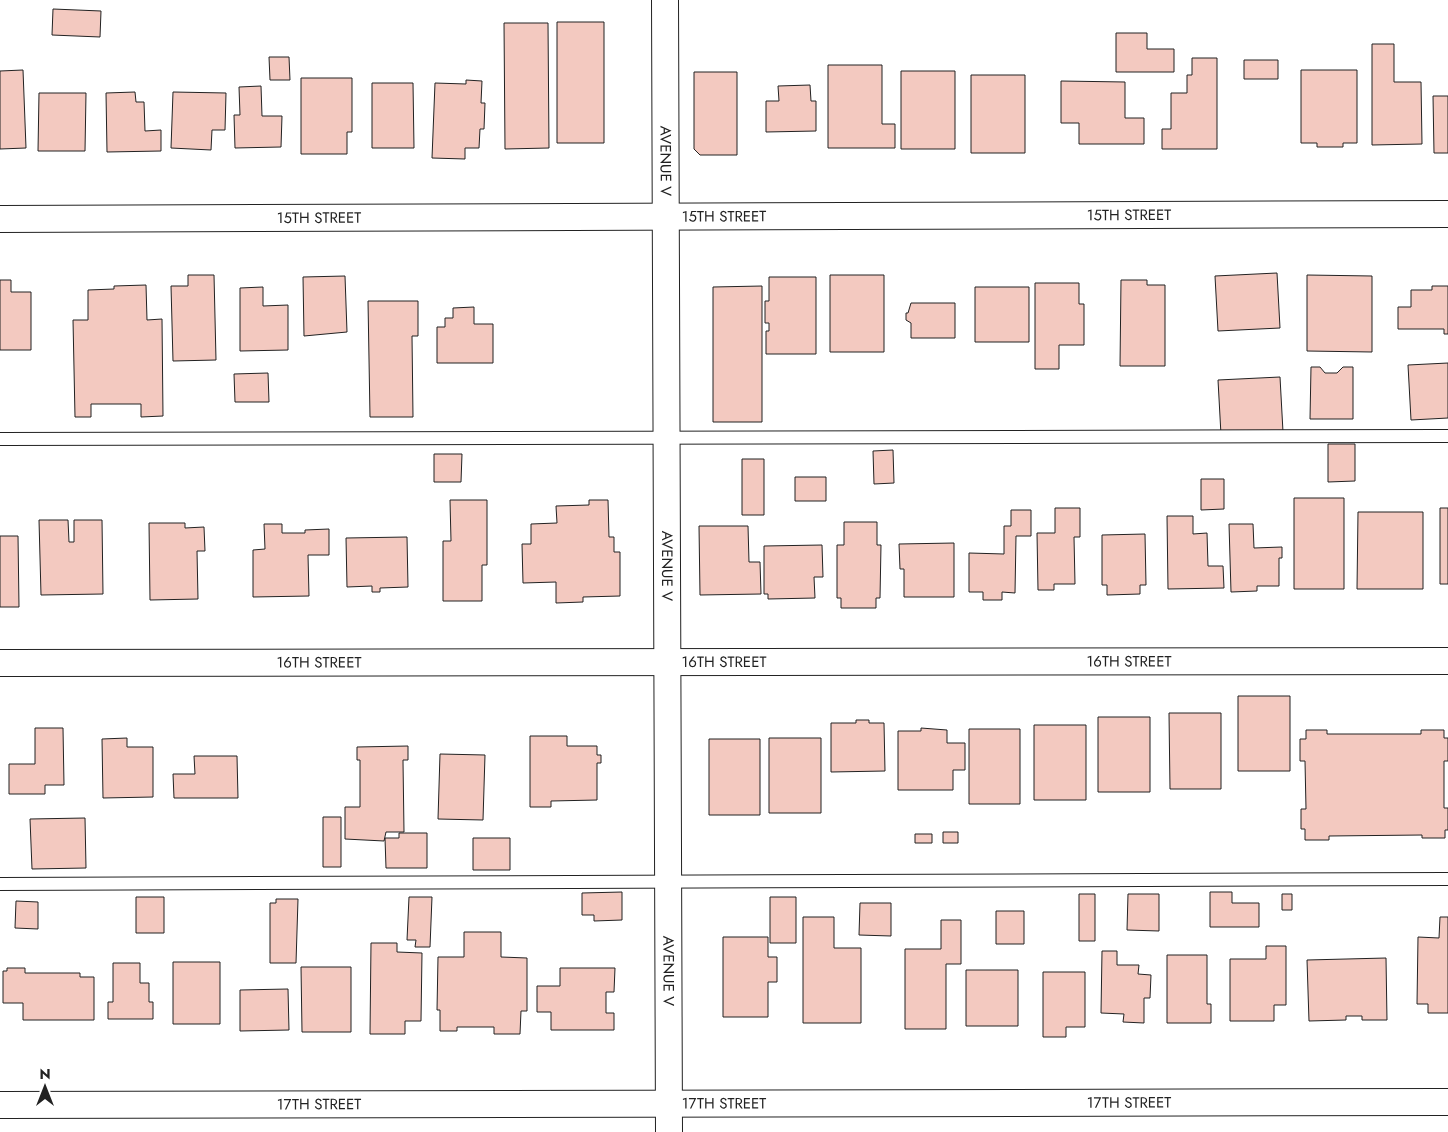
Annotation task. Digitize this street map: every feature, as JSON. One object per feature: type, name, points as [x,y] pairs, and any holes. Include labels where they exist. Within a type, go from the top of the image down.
[{"type":"street","name":"AVENUE V","points":[[665,0],[669,662],[669,1132]]},
{"type":"street","name":"15TH STREET","points":[[0,219],[1448,214]]},
{"type":"street","name":"16TH STREET","points":[[0,663],[1448,660]]},
{"type":"street","name":"17TH STREET","points":[[0,1105],[1448,1102]]},
{"type":"lane","points":[[0,439],[1448,436]]},
{"type":"lane","points":[[0,884],[1448,879]]},
{"type":"building","points":[[53,9],[101,11],[100,37],[52,35]]},
{"type":"building","points":[[557,22],[604,22],[604,143],[557,143]]},
{"type":"building","points":[[504,23],[548,23],[549,148],[505,149]]},
{"type":"building","points":[[1116,33],[1147,33],[1147,49],[1174,49],[1174,72],[1116,72]]},
{"type":"building","points":[[1372,44],[1394,44],[1394,82],[1421,82],[1422,144],[1372,145]]},
{"type":"building","points":[[269,57],[289,57],[290,80],[270,80]]},
{"type":"building","points":[[1192,58],[1217,58],[1217,149],[1162,149],[1162,129],[1171,129],[1171,93],[1187,93],[1187,75],[1192,75]]},
{"type":"building","points":[[1244,60],[1278,60],[1278,79],[1244,79]]},
{"type":"building","points":[[828,65],[882,65],[882,124],[895,124],[895,148],[828,148]]},
{"type":"building","points":[[23,70],[26,148],[0,149],[0,71]]},
{"type":"building","points":[[1301,70],[1357,70],[1357,143],[1343,143],[1343,147],[1317,147],[1317,143],[1301,143]]},
{"type":"building","points":[[901,71],[955,71],[955,149],[901,149]]},
{"type":"building","points":[[694,72],[737,72],[737,155],[700,155],[694,149]]},
{"type":"building","points":[[971,75],[1025,75],[1025,153],[971,153]]},
{"type":"building","points":[[301,78],[352,78],[352,132],[347,132],[347,154],[301,154]]},
{"type":"building","points":[[466,80],[482,81],[481,103],[485,103],[484,129],[480,129],[479,148],[465,148],[465,159],[432,158],[435,83],[466,84]]},
{"type":"building","points":[[1061,81],[1125,82],[1125,118],[1144,118],[1144,144],[1079,144],[1079,123],[1061,123]]},
{"type":"building","points":[[372,83],[413,83],[414,148],[372,148]]},
{"type":"building","points":[[810,85],[811,101],[816,101],[816,131],[766,132],[766,101],[779,101],[778,86]]},
{"type":"building","points":[[261,86],[262,116],[282,116],[281,147],[235,148],[234,115],[240,115],[239,87]]},
{"type":"building","points":[[135,92],[136,102],[144,102],[145,131],[161,130],[161,151],[107,152],[106,93]]},
{"type":"building","points":[[173,92],[226,93],[225,130],[212,130],[211,150],[171,148]]},
{"type":"building","points":[[39,93],[86,93],[85,151],[38,151]]},
{"type":"building","points":[[1433,96],[1448,96],[1448,153],[1434,153]]},
{"type":"building","points":[[1277,273],[1280,328],[1218,331],[1215,276]]},
{"type":"building","points":[[188,275],[214,275],[216,360],[173,361],[171,286],[188,286]]},
{"type":"building","points":[[830,275],[884,275],[884,352],[830,352]]},
{"type":"building","points":[[1307,275],[1372,276],[1372,352],[1307,351]]},
{"type":"building","points":[[345,276],[347,332],[304,336],[303,277]]},
{"type":"building","points":[[769,277],[816,277],[816,354],[766,354],[766,331],[769,331],[769,323],[765,323],[765,301],[769,301]]},
{"type":"building","points":[[0,280],[11,280],[11,292],[31,292],[31,350],[0,350]]},
{"type":"building","points":[[1121,280],[1147,280],[1147,285],[1165,285],[1165,366],[1120,366]]},
{"type":"building","points":[[1035,283],[1079,283],[1079,304],[1084,304],[1084,345],[1059,345],[1059,369],[1035,369]]},
{"type":"building","points":[[146,285],[147,320],[162,319],[163,416],[141,417],[141,404],[91,404],[91,417],[75,417],[73,320],[88,320],[88,290],[114,289],[114,286]]},
{"type":"building","points":[[762,286],[762,422],[713,422],[713,287]]},
{"type":"building","points":[[1432,286],[1448,286],[1448,334],[1444,334],[1444,329],[1398,329],[1398,307],[1411,307],[1411,290],[1432,290]]},
{"type":"building","points":[[263,287],[263,306],[288,305],[288,350],[240,351],[240,288]]},
{"type":"building","points":[[975,287],[1029,287],[1029,342],[975,342]]},
{"type":"building","points":[[368,301],[418,301],[418,336],[412,336],[413,417],[370,417]]},
{"type":"building","points":[[911,303],[955,303],[955,338],[911,338],[911,323],[906,320],[906,313],[908,313]]},
{"type":"building","points":[[474,307],[474,324],[493,324],[493,363],[437,363],[437,327],[445,327],[445,318],[453,318],[453,308]]},
{"type":"building","points":[[1448,363],[1448,418],[1411,420],[1408,365]]},
{"type":"building","points":[[1311,367],[1320,367],[1325,373],[1337,373],[1343,367],[1353,367],[1353,419],[1310,419]]},
{"type":"building","points":[[268,373],[269,402],[235,402],[234,374]]},
{"type":"building","points":[[1280,377],[1283,432],[1221,435],[1218,380]]},
{"type":"building","points":[[1328,444],[1355,444],[1355,481],[1328,482]]},
{"type":"building","points":[[893,450],[894,483],[874,484],[873,451]]},
{"type":"building","points":[[434,454],[462,454],[461,482],[434,482]]},
{"type":"building","points":[[742,459],[764,459],[764,515],[742,515]]},
{"type":"building","points":[[795,477],[826,477],[826,501],[795,501]]},
{"type":"building","points":[[1201,479],[1224,479],[1224,509],[1201,510]]},
{"type":"building","points":[[1294,498],[1344,498],[1344,589],[1294,589]]},
{"type":"building","points":[[450,500],[487,500],[487,565],[482,565],[482,601],[443,601],[443,541],[451,541]]},
{"type":"building","points":[[589,500],[608,500],[609,537],[614,537],[614,552],[620,552],[620,596],[583,597],[583,602],[556,603],[556,582],[523,583],[522,544],[531,544],[531,524],[557,523],[556,506],[589,505]]},
{"type":"building","points":[[1055,508],[1080,508],[1080,537],[1074,537],[1075,584],[1054,584],[1054,590],[1038,590],[1037,533],[1055,533]]},
{"type":"building","points":[[1440,508],[1448,508],[1448,584],[1440,584]]},
{"type":"building","points":[[1011,510],[1031,510],[1031,536],[1016,536],[1015,593],[1002,592],[1002,600],[983,600],[983,592],[969,592],[969,553],[1004,554],[1004,526],[1011,526]]},
{"type":"building","points":[[1358,512],[1423,512],[1423,589],[1357,589]]},
{"type":"building","points":[[1167,516],[1193,516],[1193,534],[1207,533],[1208,566],[1223,566],[1224,588],[1168,589]]},
{"type":"building","points":[[39,520],[68,520],[69,542],[74,542],[74,520],[102,520],[103,594],[41,595]]},
{"type":"building","points":[[844,522],[877,522],[877,545],[881,545],[880,598],[876,598],[876,608],[841,608],[841,598],[837,598],[837,545],[844,545]]},
{"type":"building","points":[[149,523],[185,523],[185,528],[204,527],[205,551],[197,551],[198,599],[150,600]]},
{"type":"building","points":[[264,524],[282,524],[282,533],[305,533],[305,530],[329,529],[329,555],[308,555],[309,596],[253,597],[253,550],[265,549]]},
{"type":"building","points":[[1229,524],[1253,524],[1254,548],[1282,547],[1282,558],[1279,558],[1279,586],[1257,586],[1257,591],[1231,592]]},
{"type":"building","points":[[699,526],[748,526],[749,562],[760,562],[761,594],[700,595]]},
{"type":"building","points":[[1145,534],[1146,585],[1140,585],[1140,594],[1107,595],[1107,585],[1102,585],[1102,535]]},
{"type":"building","points":[[0,536],[18,536],[19,607],[0,607]]},
{"type":"building","points":[[407,537],[408,587],[380,588],[380,592],[372,592],[372,586],[347,587],[346,538]]},
{"type":"building","points":[[954,543],[954,597],[904,597],[904,569],[900,569],[899,544]]},
{"type":"building","points":[[822,545],[823,577],[814,577],[815,598],[768,599],[768,594],[764,594],[764,546]]},
{"type":"building","points":[[1238,696],[1290,696],[1290,771],[1238,771]]},
{"type":"building","points":[[1169,713],[1221,713],[1221,789],[1170,789]]},
{"type":"building","points":[[1098,717],[1150,717],[1150,792],[1098,792]]},
{"type":"building","points":[[856,720],[869,720],[869,723],[884,723],[885,771],[831,772],[831,723],[856,723]]},
{"type":"building","points":[[1034,725],[1086,725],[1086,800],[1034,800]]},
{"type":"building","points":[[35,728],[63,728],[64,785],[45,785],[45,794],[9,794],[9,764],[35,764]]},
{"type":"building","points":[[921,728],[947,730],[947,743],[965,743],[965,770],[953,770],[953,790],[898,790],[898,731],[921,731]]},
{"type":"building","points":[[969,729],[1020,729],[1020,804],[969,804]]},
{"type":"building","points":[[1306,730],[1327,730],[1327,734],[1421,734],[1421,730],[1444,730],[1444,738],[1448,738],[1448,761],[1444,761],[1444,808],[1448,808],[1448,830],[1445,830],[1445,838],[1422,838],[1422,835],[1329,836],[1329,840],[1305,840],[1305,829],[1301,829],[1301,809],[1306,809],[1305,761],[1300,761],[1300,739],[1306,739]]},
{"type":"building","points":[[530,736],[567,736],[567,746],[597,746],[597,755],[601,755],[601,763],[597,763],[597,800],[551,801],[551,807],[530,807]]},
{"type":"building","points":[[127,738],[127,747],[153,747],[153,797],[103,798],[102,739]]},
{"type":"building","points":[[769,738],[821,738],[821,813],[769,813]]},
{"type":"building","points":[[709,739],[760,739],[760,815],[709,815]]},
{"type":"building","points":[[408,746],[408,760],[403,760],[404,832],[386,832],[384,841],[345,839],[345,807],[360,807],[360,760],[357,760],[357,747]]},
{"type":"building","points":[[440,754],[485,755],[483,820],[438,819]]},
{"type":"building","points":[[194,756],[237,756],[238,798],[174,798],[173,774],[195,774]]},
{"type":"building","points":[[323,817],[341,817],[341,867],[323,867]]},
{"type":"building","points":[[85,818],[86,868],[32,869],[30,819]]},
{"type":"building","points":[[943,832],[958,832],[958,843],[943,843]]},
{"type":"building","points":[[399,833],[427,833],[427,868],[386,868],[385,838],[399,838]]},
{"type":"building","points":[[915,834],[932,834],[932,843],[915,843]]},
{"type":"building","points":[[473,838],[510,838],[510,870],[473,870]]},
{"type":"building","points":[[622,892],[622,920],[594,921],[594,915],[582,915],[582,893]]},
{"type":"building","points":[[1210,892],[1232,892],[1232,903],[1259,903],[1259,927],[1210,927]]},
{"type":"building","points":[[1079,894],[1095,894],[1095,941],[1079,941]]},
{"type":"building","points":[[1128,894],[1159,894],[1159,931],[1127,930]]},
{"type":"building","points":[[1282,894],[1292,894],[1292,910],[1282,910]]},
{"type":"building","points":[[136,897],[164,897],[164,933],[136,933]]},
{"type":"building","points":[[409,897],[432,897],[430,947],[415,947],[416,940],[407,940]]},
{"type":"building","points":[[770,897],[796,897],[796,943],[770,943]]},
{"type":"building","points":[[276,899],[298,899],[296,963],[270,963],[270,903],[276,903]]},
{"type":"building","points":[[16,901],[38,902],[38,929],[15,928]]},
{"type":"building","points":[[860,903],[891,903],[891,936],[859,935]]},
{"type":"building","points":[[996,911],[1024,911],[1024,944],[996,944]]},
{"type":"building","points":[[803,917],[834,917],[834,948],[861,948],[861,1023],[803,1023]]},
{"type":"building","points":[[1440,917],[1448,917],[1448,1013],[1428,1013],[1428,1004],[1417,1004],[1418,937],[1439,938]]},
{"type":"building","points":[[941,920],[961,920],[961,964],[946,964],[946,1029],[905,1029],[905,949],[941,949]]},
{"type":"building","points":[[464,932],[501,932],[501,957],[527,958],[527,1011],[521,1011],[520,1034],[494,1034],[494,1027],[457,1027],[457,1031],[440,1031],[440,1010],[437,1010],[438,957],[464,957]]},
{"type":"building","points":[[723,937],[768,937],[768,957],[777,957],[777,982],[768,982],[768,1017],[723,1017]]},
{"type":"building","points":[[371,943],[397,943],[397,952],[422,953],[421,1021],[405,1021],[405,1034],[370,1034]]},
{"type":"building","points":[[1266,946],[1286,946],[1286,1005],[1274,1005],[1274,1021],[1230,1021],[1230,959],[1266,959]]},
{"type":"building","points":[[1102,951],[1117,951],[1117,965],[1139,965],[1138,974],[1151,975],[1150,998],[1144,998],[1144,1023],[1123,1022],[1124,1014],[1101,1013]]},
{"type":"building","points":[[1167,955],[1207,955],[1207,1004],[1211,1004],[1211,1023],[1167,1023]]},
{"type":"building","points":[[1386,958],[1387,1020],[1362,1020],[1362,1016],[1346,1016],[1346,1020],[1309,1021],[1307,960]]},
{"type":"building","points":[[173,962],[220,962],[220,1024],[173,1024]]},
{"type":"building","points":[[113,963],[140,963],[140,983],[149,983],[149,1002],[153,1002],[153,1019],[108,1019],[108,1002],[113,1002]]},
{"type":"building","points":[[301,967],[351,967],[351,1032],[302,1032]]},
{"type":"building","points":[[7,968],[25,968],[25,973],[80,973],[80,977],[94,977],[94,1020],[23,1020],[23,1003],[3,1003],[3,971],[7,971]]},
{"type":"building","points":[[560,968],[615,968],[614,992],[606,992],[606,1013],[614,1013],[614,1030],[551,1030],[551,1012],[537,1012],[537,986],[560,986]]},
{"type":"building","points":[[966,970],[1018,970],[1018,1026],[966,1026]]},
{"type":"building","points":[[1043,972],[1085,972],[1085,1027],[1066,1027],[1066,1037],[1043,1037]]},
{"type":"building","points":[[288,989],[289,1030],[240,1031],[240,990]]}]
